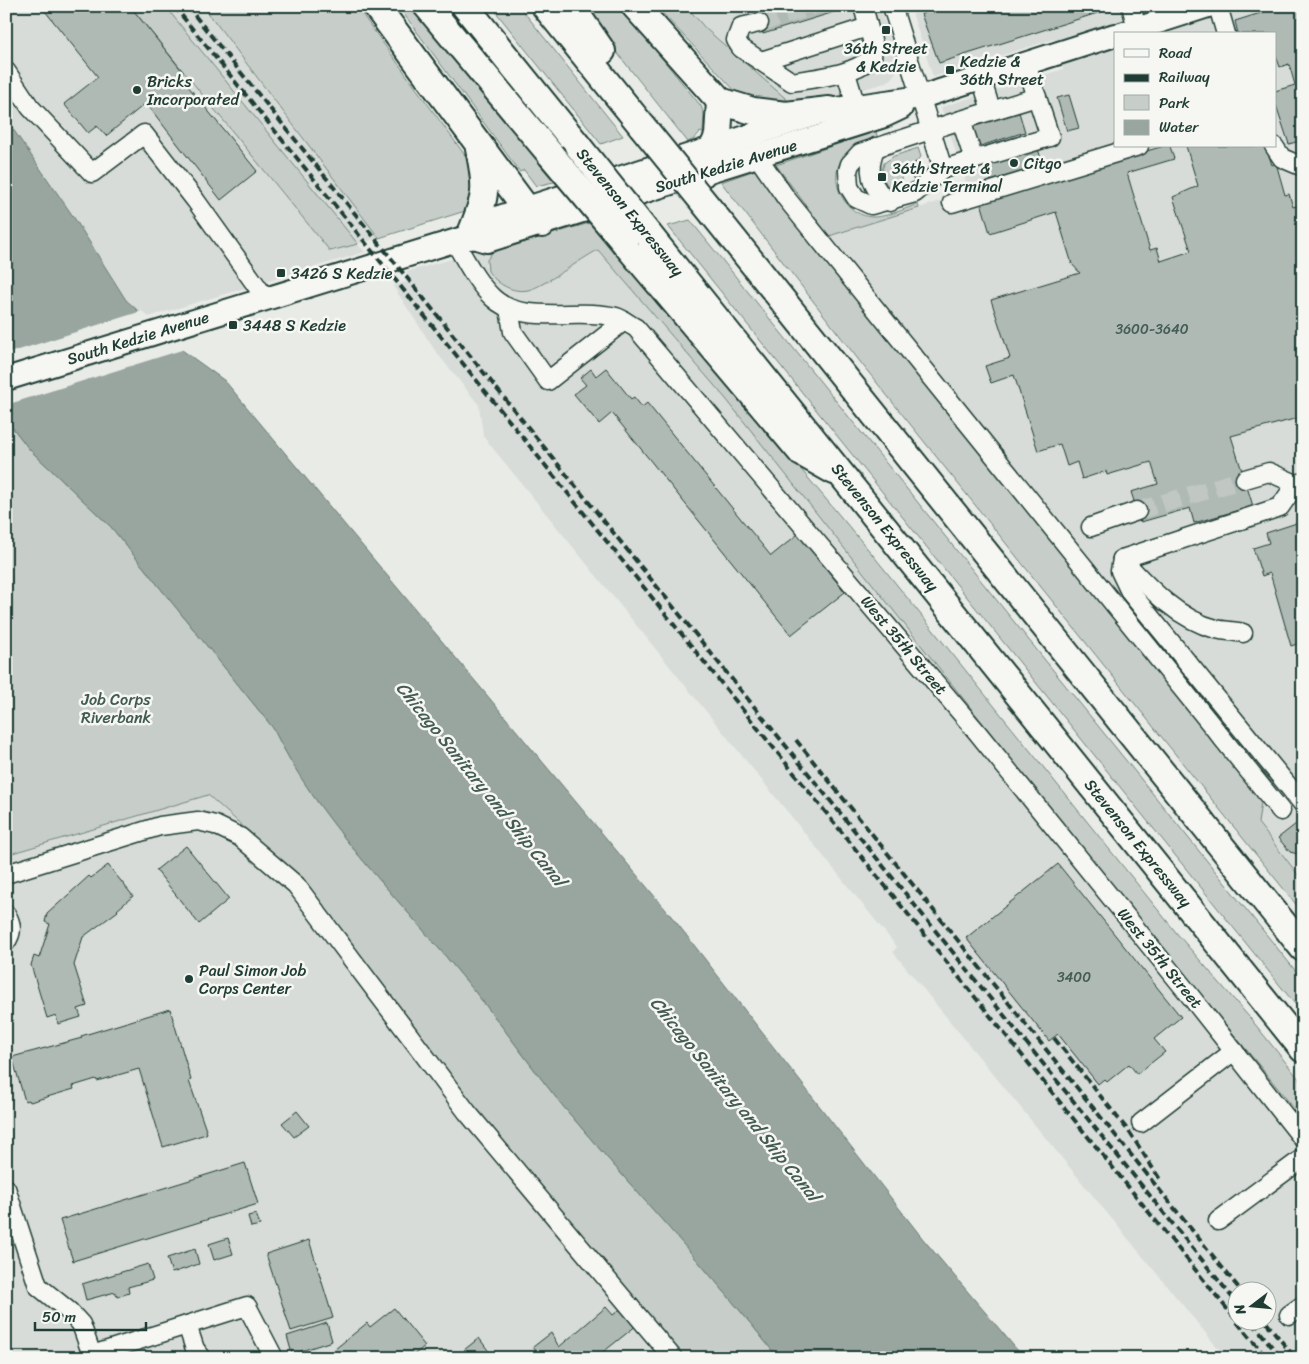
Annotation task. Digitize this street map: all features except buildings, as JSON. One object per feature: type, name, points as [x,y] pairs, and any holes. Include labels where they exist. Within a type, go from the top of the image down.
[{"type":"highway","points":[[376,6],[534,216]]},
{"type":"highway","points":[[427,6],[551,155],[637,239]]},
{"type":"highway","name":"Stevenson Expressway","points":[[465,6],[578,146],[637,239],[846,478],[1303,1049]]},
{"type":"highway","points":[[545,6],[1303,948]]},
{"type":"highway","points":[[571,6],[606,57],[636,119]]},
{"type":"highway","points":[[635,6],[720,101],[753,111],[786,115],[829,110]]},
{"type":"highway","points":[[702,174],[715,148],[718,136],[720,101]]},
{"type":"highway","points":[[462,238],[485,200],[485,178],[478,144]]},
{"type":"main road","points":[[1129,31],[1208,6]]},
{"type":"main road","name":"South Kedzie Avenue","points":[[534,216],[702,174],[884,116],[921,97],[1114,36]]},
{"type":"main road","name":"South Kedzie Avenue","points":[[6,378],[462,238],[487,242],[534,216],[715,148],[829,110],[921,97]]},
{"type":"street","points":[[759,23],[741,27],[736,40],[741,48],[792,82],[846,73],[861,67],[872,58],[873,44],[863,6]]},
{"type":"street","points":[[892,6],[943,169]]},
{"type":"street","points":[[1129,31],[1131,6]]},
{"type":"street","points":[[1218,6],[1225,32]]},
{"type":"street","points":[[761,61],[868,27]]},
{"type":"street","points":[[1026,64],[1037,97],[1050,137],[943,169],[915,193],[890,202],[871,206],[865,204],[856,198],[849,187],[848,171],[850,164],[860,152],[1037,97]]},
{"type":"street","points":[[6,70],[30,107],[92,173],[144,134],[196,201],[266,299]]},
{"type":"street","points":[[846,73],[856,106]]},
{"type":"street","points":[[981,78],[991,110]]},
{"type":"street","points":[[961,120],[974,160]]},
{"type":"street","points":[[876,147],[870,158],[873,184],[882,196],[890,202]]},
{"type":"street","points":[[952,203],[1132,148]]},
{"type":"street","points":[[1275,148],[1282,158],[1303,167]]},
{"type":"street","points":[[757,156],[786,198],[1281,811]]},
{"type":"street","name":"West 35th Street","points":[[462,238],[481,285],[494,299],[510,309],[525,313],[598,314],[618,318],[636,328],[970,724],[1303,1139]]},
{"type":"street","points":[[510,309],[512,332],[548,381],[624,321]]},
{"type":"street","points":[[1122,559],[1280,508],[1299,483],[1269,472],[1245,479]]},
{"type":"street","points":[[1091,527],[1137,512]]},
{"type":"street","points":[[1122,559],[1158,596],[1181,613],[1215,629],[1243,632]]},
{"type":"street","points":[[1122,559],[1120,571],[1130,592],[1303,804]]},
{"type":"street","points":[[6,874],[160,826],[198,821],[216,825],[240,837],[296,885],[467,1112],[673,1358]]},
{"type":"street","points":[[6,914],[11,924],[11,931],[6,942]]},
{"type":"street","points":[[1141,1123],[1234,1051]]},
{"type":"street","points":[[1218,1221],[1303,1158]]},
{"type":"street","points":[[6,1188],[38,1286],[70,1312],[81,1324],[92,1356],[247,1306],[274,1358]]},
{"type":"street","points":[[186,1325],[195,1349],[202,1358]]},
{"type":"shaded area","points":[[6,6],[130,6],[330,251],[357,244],[165,6],[203,6],[379,238],[358,244],[365,252],[145,318],[126,300],[75,219],[6,119]]},
{"type":"shaded area","points":[[686,6],[880,6],[897,62],[896,72],[890,80],[879,85],[794,106],[706,29]]},
{"type":"shaded area","points":[[910,6],[1303,6],[1303,881],[758,169],[776,165],[830,236],[969,192],[941,107],[1063,69],[1054,39],[933,77]]},
{"type":"shaded area","points":[[591,219],[593,222],[493,251],[486,266],[529,290],[598,250],[726,399],[1303,1119],[1303,1358],[1226,1358],[893,952],[897,947],[483,436],[479,405],[436,352],[393,286],[412,280],[406,272]]},
{"type":"shaded area","name":"Paul Simon Job Corps Center","points":[[208,795],[294,872],[451,1086],[682,1358],[6,1358],[6,855]]},
{"type":"green space","points":[[130,6],[165,6],[358,244],[330,251]]},
{"type":"green space","points":[[203,6],[356,6],[470,162],[475,200],[465,211],[379,238]]},
{"type":"green space","points":[[398,6],[412,6],[558,181],[536,186],[524,170],[520,172]]},
{"type":"green space","points":[[491,6],[519,6],[623,136],[601,144]]},
{"type":"green space","points":[[584,6],[619,6],[701,106],[704,114],[703,133],[700,132],[694,139],[688,142],[614,49]]},
{"type":"green space","points":[[656,6],[686,6],[706,29],[792,104],[771,103],[738,94]]},
{"type":"green space","points":[[876,131],[878,140],[853,149],[842,160],[837,170],[839,192],[852,209],[862,215],[878,217],[918,204],[919,208],[829,236],[776,165]]},
{"type":"green space","points":[[918,148],[921,157],[902,175],[900,184],[895,188],[887,185],[881,175],[884,163],[894,156]]},
{"type":"green space","points":[[758,169],[1262,795],[1258,823],[1303,881],[1303,913],[861,363],[721,182]]},
{"type":"green space","points":[[690,220],[1303,980],[1303,1014],[668,226]]},
{"type":"green space","points":[[593,222],[872,554],[1179,936],[1250,1018],[1303,1084],[1303,1119],[1088,856],[726,399],[598,250],[543,284],[528,290],[511,289],[500,284],[488,271],[487,260],[493,251]]},
{"type":"green space","name":"Job Corps Riverbank","points":[[6,419],[29,449],[111,527],[273,728],[311,793],[358,854],[471,986],[562,1105],[726,1293],[778,1358],[682,1358],[451,1086],[294,872],[208,795],[6,855]]},
{"type":"water","name":"Chicago Sanitary and Ship Canal","points":[[6,119],[75,219],[126,300],[182,350],[225,381],[676,922],[923,1239],[1024,1358],[778,1358],[726,1293],[562,1105],[471,986],[334,824],[311,793],[273,728],[111,527],[29,449],[6,419]]},
{"type":"pier","points":[[142,311],[185,349],[6,405],[6,354]]},
{"type":"tunnel","points":[[759,23],[813,6]]},
{"type":"tunnel","points":[[1137,511],[1245,479]]},
{"type":"railway","points":[[174,6],[1226,1308]]},
{"type":"railway","points":[[187,6],[1226,1290]]},
{"type":"railway","points":[[796,740],[1234,1282]]},
{"type":"railway","points":[[1054,1038],[1130,1133],[1161,1181]]},
{"type":"railway","points":[[1245,1332],[1267,1358]]},
{"type":"railway","points":[[1260,1332],[1281,1358]]},
{"type":"railway","points":[[1274,1332],[1295,1358]]},
{"type":"place","name":"36th Street & Kedzie","points":[[886,30]]},
{"type":"place","name":"Kedzie & 36th Street","points":[[950,70]]},
{"type":"place","name":"Bricks Incorporated","points":[[137,90]]},
{"type":"place","name":"Citgo","points":[[1014,163]]},
{"type":"place","name":"36th Street & Kedzie Terminal","points":[[882,177]]},
{"type":"place","name":"3426 S Kedzie","points":[[281,273]]},
{"type":"place","name":"3448 S Kedzie","points":[[233,325]]},
{"type":"place","name":"Paul Simon Job Corps Center","points":[[189,979]]}]
